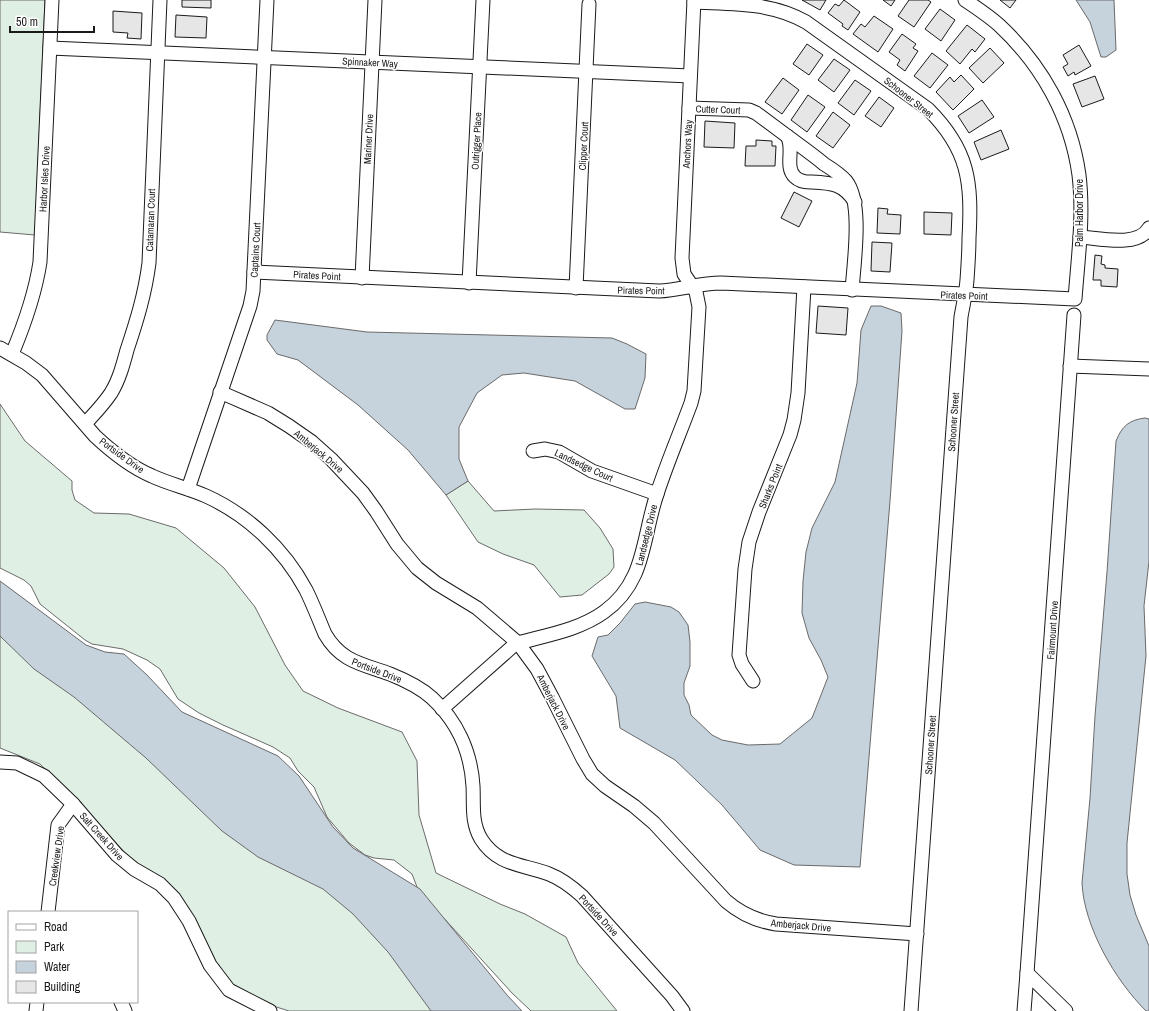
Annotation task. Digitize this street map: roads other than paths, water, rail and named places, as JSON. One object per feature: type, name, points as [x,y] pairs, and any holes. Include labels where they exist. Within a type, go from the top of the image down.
[{"type":"street","name":"Harbor Isles Drive","points":[[6,351],[26,319],[32,301],[40,262],[52,0]]},
{"type":"street","name":"Catamaran Court","points":[[85,424],[112,392],[119,376],[146,287],[160,0]]},
{"type":"street","name":"Captains Court","points":[[188,489],[250,306],[254,272],[267,0]]},
{"type":"street","name":"Mariner Drive","points":[[362,278],[375,0]]},
{"type":"street","name":"Outrigger Place","points":[[469,283],[482,0]]},
{"type":"street","name":"Palm Harbor Drive","points":[[965,0],[998,24],[1024,51],[1042,74],[1055,98],[1072,140],[1079,175],[1081,212],[1075,299]]},
{"type":"street","name":"Anchors Way","points":[[693,286],[684,274],[682,258],[694,1]]},
{"type":"street","name":"Schooner Street","points":[[694,1],[762,6],[774,8],[797,17],[920,103],[936,116],[954,142],[961,156],[969,185],[970,213],[967,282],[959,340],[911,1011]]},
{"type":"street","name":"Clipper Court","points":[[576,288],[589,4]]},
{"type":"street","name":"Spinnaker Way","points":[[50,48],[690,76]]},
{"type":"street","name":"Cutter Court","points":[[689,108],[749,110],[756,113],[840,175],[849,186],[855,202],[856,218],[852,290]]},
{"type":"street","points":[[787,136],[791,145],[790,168],[796,178],[804,181],[838,185],[845,190],[855,202]]},
{"type":"street","points":[[1080,237],[1133,240],[1144,235],[1149,228]]},
{"type":"street","name":"Pirates Point","points":[[254,272],[660,291],[722,283],[1075,299]]},
{"type":"street","name":"Landsedge Drive","points":[[442,709],[518,643],[582,625],[603,613],[618,600],[629,586],[638,568],[657,494],[691,403],[694,391],[700,317],[697,297],[693,286]]},
{"type":"street","name":"Sharks Point","points":[[753,681],[742,664],[739,655],[745,569],[753,529],[790,435],[794,420],[798,393],[804,287]]},
{"type":"street","points":[[1074,316],[1070,366],[1149,369]]},
{"type":"street","name":"Portside Drive","points":[[6,351],[42,375],[105,445],[139,470],[205,496],[230,509],[255,527],[272,543],[288,562],[306,590],[325,634],[333,646],[339,652],[357,663],[390,674],[425,693],[442,709],[457,729],[466,747],[472,776],[472,814],[475,827],[486,845],[499,858],[510,863],[551,875],[573,888],[582,896],[672,996],[683,1011]]},
{"type":"street","name":"Fairmount Drive","points":[[1024,1011],[1070,366]]},
{"type":"street","name":"Amberjack Drive","points":[[220,392],[268,413],[316,446],[348,475],[363,493],[397,544],[417,568],[436,583],[477,608],[518,643],[537,669],[592,774],[605,786],[634,806],[654,823],[733,907],[754,919],[776,924],[917,934]]},
{"type":"street","name":"Landsedge Court","points":[[533,451],[545,449],[559,452],[592,471],[657,494]]},
{"type":"street","name":"Salt Creek Drive","points":[[0,762],[17,763],[44,776],[74,804],[117,855],[134,869],[160,884],[174,898],[189,921],[210,965],[229,990],[270,1011]]},
{"type":"street","name":"Creekview Drive","points":[[48,911],[58,825],[74,804]]},
{"type":"street","points":[[1027,973],[1066,1011]]},
{"type":"water","points":[[1076,0],[1114,0],[1116,50],[1106,57],[1101,57],[1090,22]]},
{"type":"water","points":[[871,306],[881,306],[901,313],[902,331],[890,501],[860,867],[794,865],[760,850],[722,805],[675,760],[620,728],[616,696],[592,656],[598,637],[608,635],[635,604],[645,602],[671,607],[679,612],[688,625],[690,666],[684,683],[684,695],[689,705],[691,715],[712,735],[722,740],[748,745],[780,744],[812,718],[828,677],[809,638],[802,613],[806,552],[812,528],[835,482],[857,383],[861,330]]},
{"type":"water","points":[[275,320],[367,332],[612,338],[646,354],[645,378],[635,409],[625,409],[575,381],[524,373],[502,375],[477,393],[459,427],[459,459],[468,481],[446,495],[408,450],[358,405],[298,360],[277,354],[267,340],[267,335]]},
{"type":"water","points":[[1145,418],[1149,419],[1149,561],[1144,606],[1146,656],[1127,843],[1127,874],[1130,895],[1136,915],[1149,946],[1149,1011],[1146,1011],[1123,984],[1103,952],[1088,917],[1082,883],[1090,798],[1116,441],[1121,431],[1130,422]]},
{"type":"water","points":[[0,581],[86,645],[105,652],[124,654],[147,675],[182,712],[278,756],[299,776],[333,827],[353,848],[420,889],[507,995],[522,1011],[431,1011],[388,952],[353,914],[323,889],[258,857],[222,831],[146,758],[74,697],[34,669],[0,636]]}]
